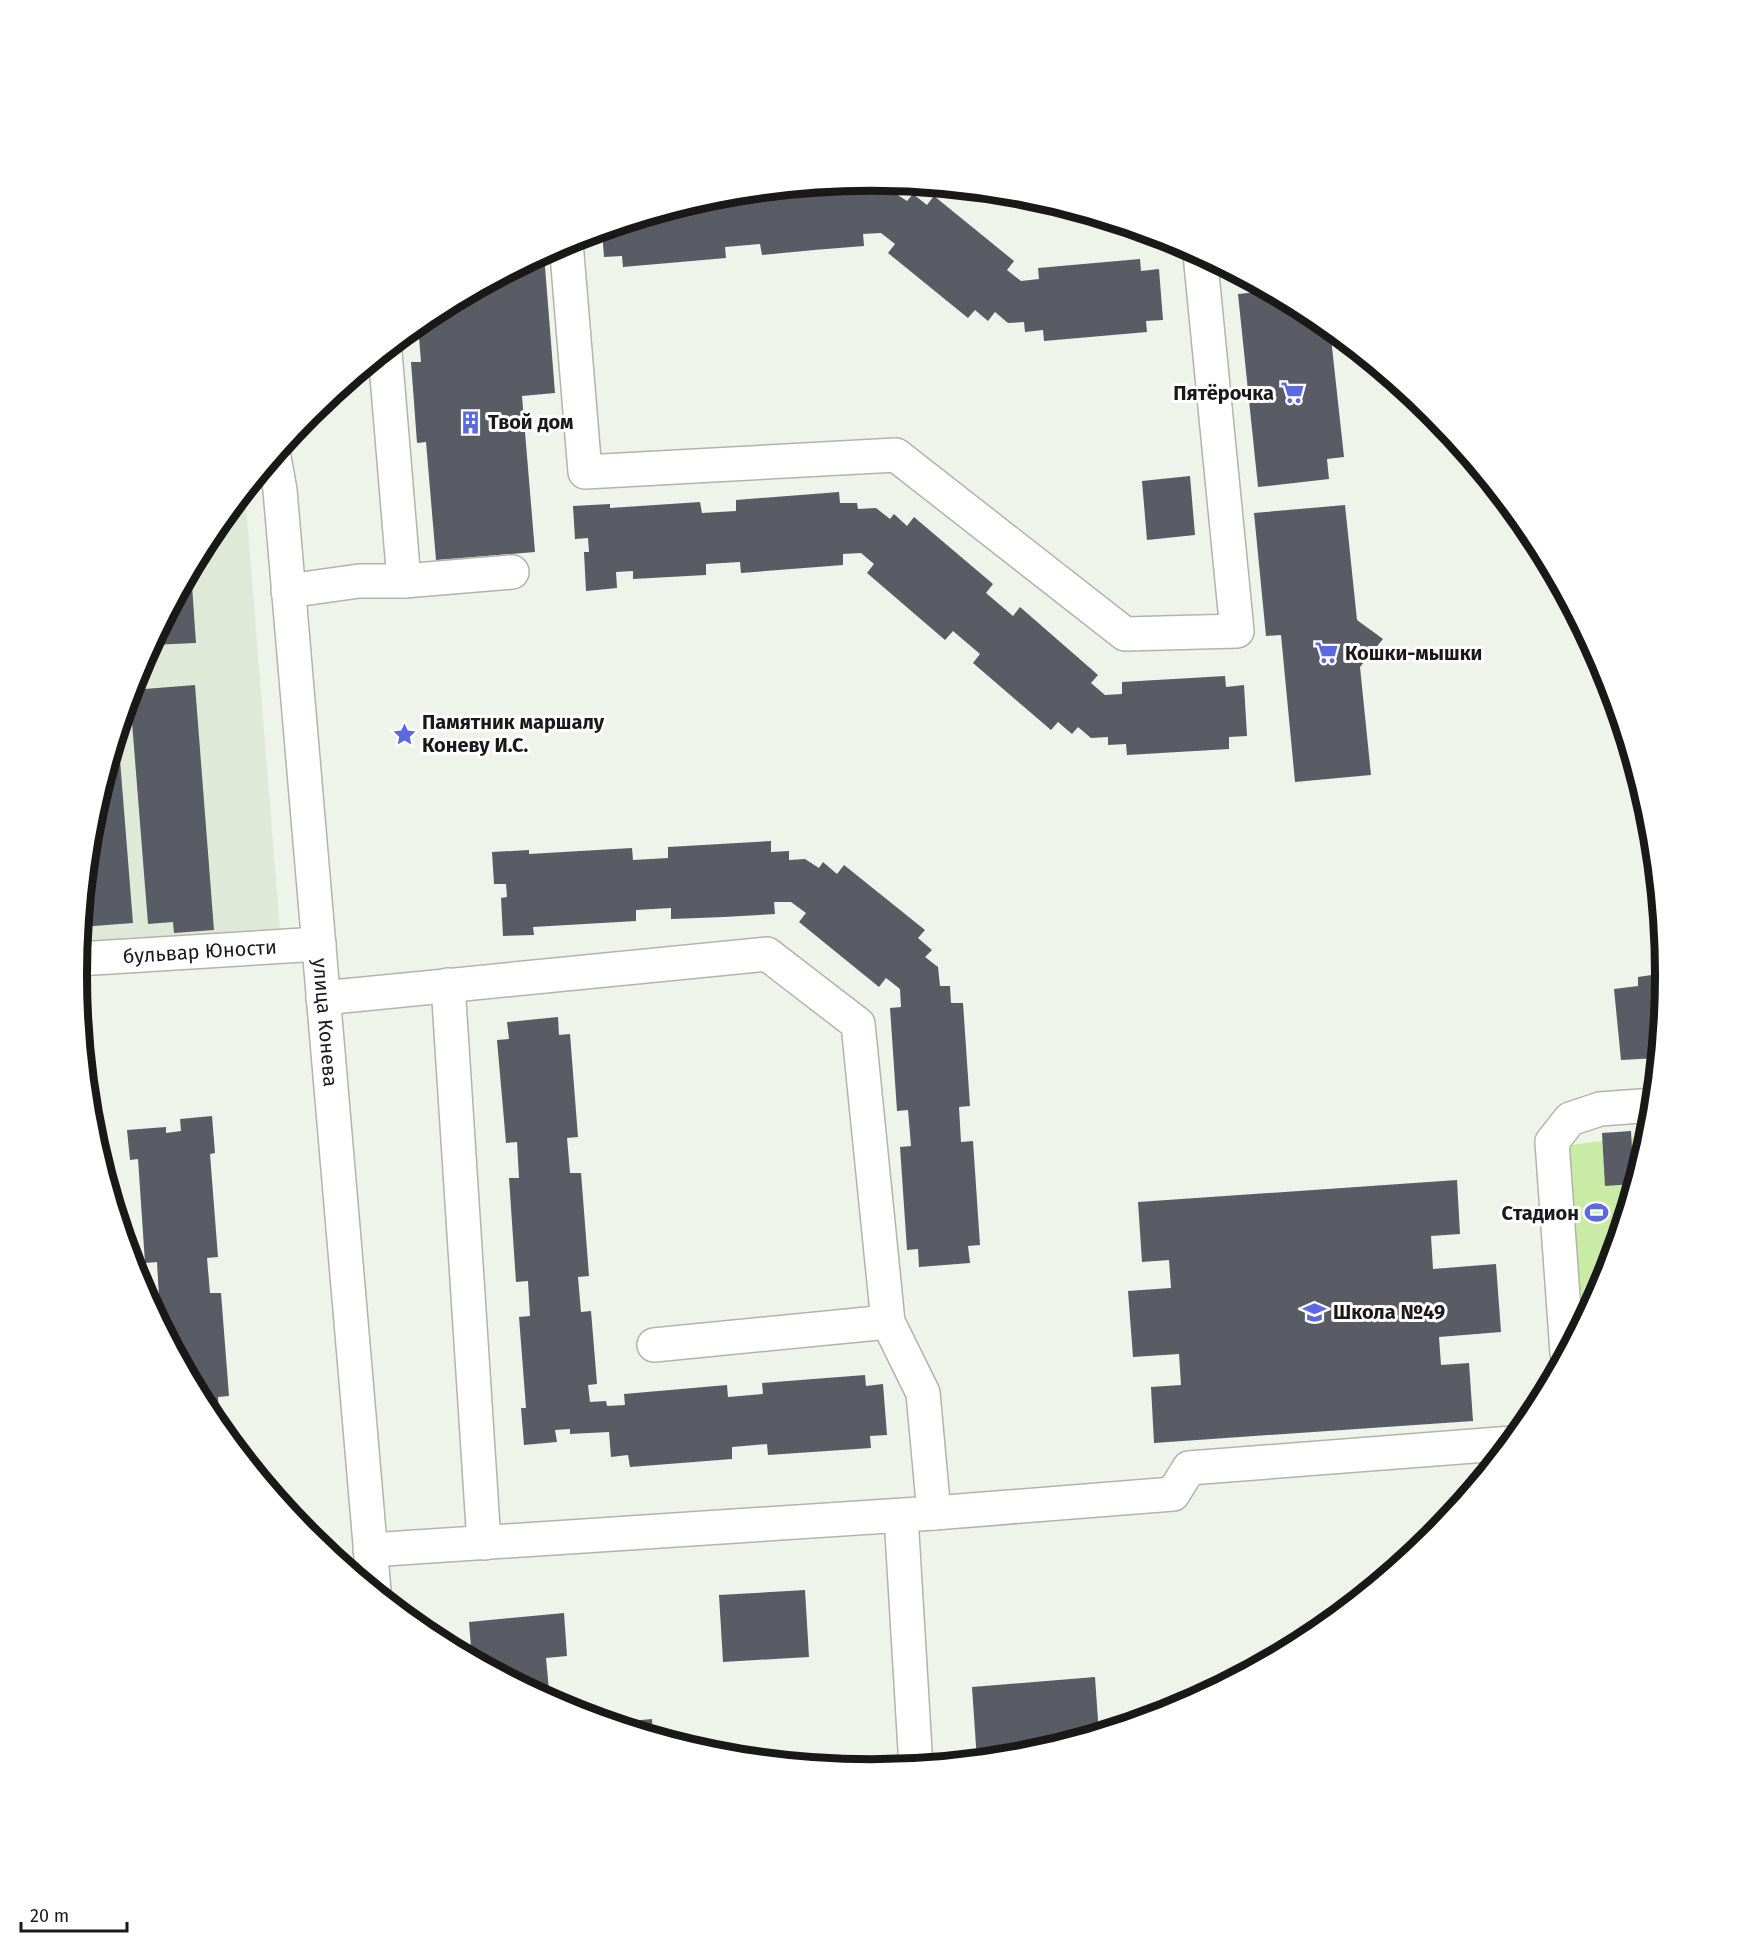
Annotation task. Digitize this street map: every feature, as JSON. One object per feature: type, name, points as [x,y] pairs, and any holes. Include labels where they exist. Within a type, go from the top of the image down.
[{"type":"street","points":[[567,253],[585,472],[896,455],[1125,634],[1237,631],[1201,264]]},
{"type":"street","points":[[385,361],[404,581]]},
{"type":"street","name":"улица Конева","points":[[275,467],[288,591],[373,1581]]},
{"type":"street","points":[[288,591],[359,581],[404,581],[512,572]]},
{"type":"street","name":"бульвар Юности","points":[[88,958],[319,944]]},
{"type":"street","points":[[323,998],[767,954],[858,1024],[888,1322],[923,1393],[934,1514]]},
{"type":"street","points":[[448,985],[484,1542]]},
{"type":"street","points":[[1566,1340],[1551,1142],[1570,1119],[1600,1109],[1645,1106]]},
{"type":"street","points":[[654,1345],[888,1322]]},
{"type":"street","points":[[370,1550],[934,1514],[1173,1494],[1189,1468],[1501,1444]]},
{"type":"street","points":[[901,1515],[916,1759]]},
{"type":"shaded area","points":[[246,502],[280,930],[88,941],[94,874],[102,823],[129,724],[168,629],[219,540]]},
{"type":"green space","name":"Cтадион","points":[[1639,1136],[1614,1228],[1575,1323],[1563,1146]]},
{"type":"building","points":[[893,192],[907,201],[913,194],[927,205],[934,196],[1014,261],[1007,270],[1021,281],[1039,279],[1038,268],[1140,259],[1141,271],[1159,269],[1163,320],[1146,321],[1147,332],[1044,341],[1043,330],[1025,332],[1024,322],[1008,323],[995,312],[988,321],[975,310],[968,318],[888,253],[895,244],[881,233],[863,234],[864,246],[762,255],[760,244],[725,247],[726,258],[623,267],[622,256],[604,257],[603,239],[668,218],[718,207],[769,198],[820,193]]},
{"type":"building","name":"Твой дом","points":[[545,263],[555,393],[522,396],[535,552],[436,560],[426,442],[417,443],[411,362],[421,362],[419,336],[479,297]]},
{"type":"building","name":"Пятёрочка","points":[[1255,292],[1331,341],[1344,457],[1327,459],[1329,479],[1258,487],[1238,294]]},
{"type":"building","points":[[1190,476],[1195,535],[1147,540],[1142,481]]},
{"type":"building","points":[[839,492],[840,503],[857,503],[858,509],[876,508],[890,519],[894,514],[907,526],[914,517],[993,584],[986,593],[1013,616],[1020,607],[1098,675],[1091,683],[1105,695],[1122,694],[1122,682],[1225,676],[1226,687],[1244,685],[1247,736],[1229,737],[1229,749],[1127,755],[1126,744],[1108,745],[1108,737],[1091,738],[1078,727],[1072,734],[1058,722],[1051,730],[973,663],[980,654],[953,631],[945,640],[867,573],[874,564],[861,553],[843,554],[843,565],[741,573],[740,562],[706,564],[706,575],[633,579],[633,571],[616,572],[617,588],[586,591],[584,552],[589,552],[588,538],[575,539],[573,506],[610,504],[610,508],[700,502],[702,513],[736,511],[736,500]]},
{"type":"building","name":"Кошки-мышки","points":[[1345,505],[1357,620],[1383,639],[1360,667],[1371,775],[1295,782],[1281,635],[1266,636],[1254,513]]},
{"type":"building","points":[[192,584],[196,643],[161,645]]},
{"type":"building","points":[[195,685],[214,930],[174,933],[173,922],[148,924],[132,717],[142,689]]},
{"type":"building","points":[[120,755],[133,923],[89,926],[102,823]]},
{"type":"building","points":[[771,841],[771,852],[789,851],[789,860],[805,859],[819,868],[823,862],[837,874],[844,865],[925,930],[918,938],[932,950],[925,957],[938,967],[940,986],[950,986],[951,1003],[963,1003],[970,1106],[959,1107],[961,1142],[973,1141],[980,1245],[968,1246],[970,1263],[919,1267],[918,1249],[907,1250],[900,1147],[911,1146],[908,1110],[897,1111],[890,1008],[901,1007],[900,989],[886,978],[879,987],[799,922],[806,913],[791,902],[774,902],[775,914],[724,917],[671,919],[671,908],[636,910],[636,921],[533,927],[534,935],[503,936],[501,898],[507,897],[506,884],[494,884],[492,852],[529,850],[529,854],[632,848],[633,860],[668,858],[668,847]]},
{"type":"building","points":[[1656,974],[1651,1058],[1621,1060],[1614,989],[1638,986],[1638,977]]},
{"type":"building","points":[[558,1017],[559,1035],[570,1034],[578,1137],[567,1138],[570,1173],[581,1173],[589,1276],[578,1277],[581,1312],[591,1311],[597,1384],[588,1385],[590,1402],[606,1401],[607,1406],[625,1405],[624,1394],[727,1385],[728,1397],[763,1394],[762,1383],[865,1375],[866,1386],[883,1384],[887,1435],[870,1436],[871,1448],[768,1455],[767,1444],[732,1447],[732,1459],[630,1467],[628,1455],[611,1457],[609,1432],[570,1434],[570,1429],[555,1430],[557,1442],[524,1445],[521,1408],[526,1408],[519,1317],[530,1316],[528,1281],[516,1282],[509,1178],[519,1178],[517,1142],[506,1143],[497,1040],[509,1039],[507,1022]]},
{"type":"building","points":[[212,1116],[215,1153],[210,1154],[218,1257],[207,1258],[210,1293],[221,1293],[229,1396],[218,1397],[219,1412],[192,1368],[156,1297],[159,1297],[157,1262],[145,1263],[138,1159],[130,1160],[127,1130],[166,1127],[166,1133],[181,1131],[180,1119]]},
{"type":"building","points":[[1631,1131],[1633,1163],[1627,1184],[1605,1186],[1602,1133]]},
{"type":"building","name":"Школа №49","points":[[1457,1180],[1460,1234],[1431,1236],[1433,1269],[1496,1264],[1501,1332],[1439,1337],[1441,1365],[1469,1363],[1473,1421],[1154,1443],[1151,1387],[1181,1385],[1179,1354],[1133,1357],[1128,1291],[1171,1288],[1169,1260],[1142,1262],[1138,1202]]},
{"type":"building","points":[[805,1590],[809,1657],[723,1662],[719,1595]]},
{"type":"building","points":[[564,1613],[567,1656],[546,1658],[549,1691],[471,1650],[469,1622]]},
{"type":"building","points":[[1095,1677],[1098,1727],[1025,1745],[976,1754],[972,1687]]},
{"type":"building","points":[[652,1719],[653,1729],[627,1721]]},
{"type":"place","name":"Пятёрочка","points":[[1292,393]]},
{"type":"place","name":"Твой дом","points":[[470,422]]},
{"type":"place","name":"Кошки-мышки","points":[[1327,653]]},
{"type":"place","name":"Памятник маршалу Коневу И.С.","points":[[404,734]]},
{"type":"place","name":"Cтадион","points":[[1597,1213]]},
{"type":"place","name":"Школа №49","points":[[1315,1312]]}]
